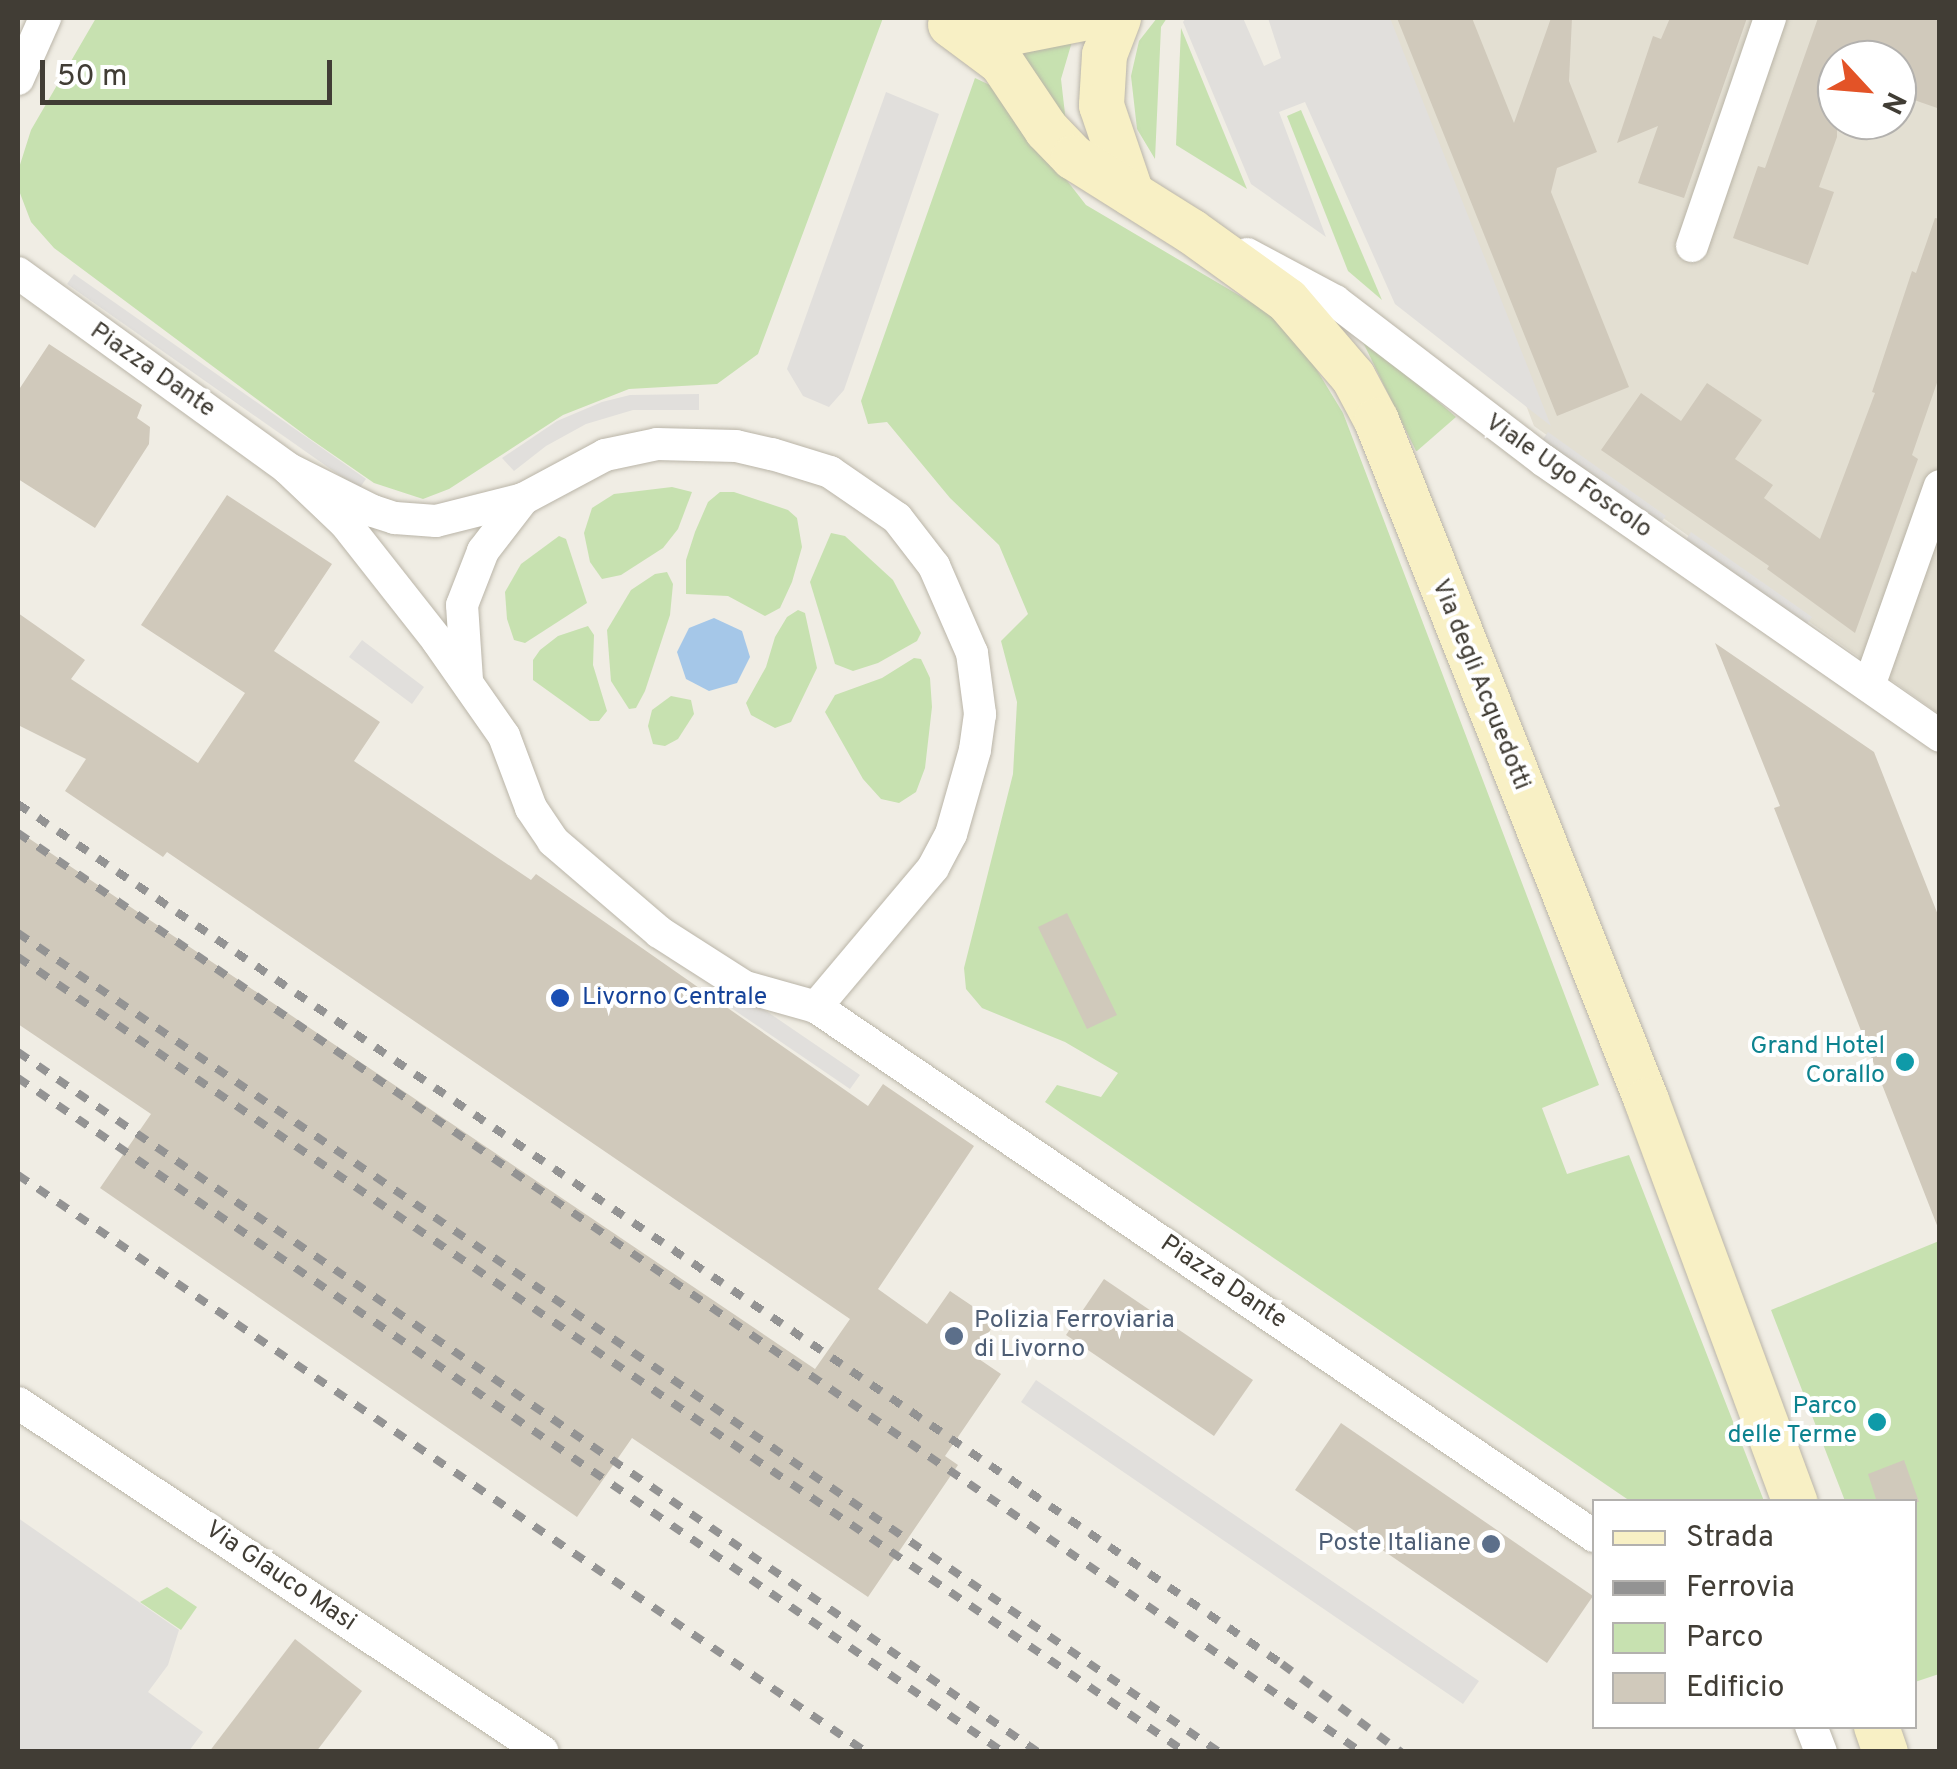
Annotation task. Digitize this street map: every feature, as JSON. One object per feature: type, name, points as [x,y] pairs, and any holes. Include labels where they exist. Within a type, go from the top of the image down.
[{"type":"main road","points":[[940,21],[1012,32],[1083,18]]},
{"type":"main road","points":[[1118,18],[1104,54],[1101,105],[1131,193]]},
{"type":"main road","name":"Via degli Acquedotti","points":[[940,21],[1001,62],[1058,143],[1288,300],[1340,358],[1376,420],[1652,1118],[1794,1499]]},
{"type":"street","points":[[18,76],[45,18]]},
{"type":"street","points":[[1692,246],[1770,18]]},
{"type":"street","name":"Viale Ugo Foscolo","points":[[1191,231],[1274,266],[1335,301],[1542,460],[1940,736]]},
{"type":"street","name":"Piazza Dante","points":[[18,273],[287,468],[345,523],[426,625],[504,736],[531,808],[553,841],[659,932],[745,987],[816,1007],[1592,1535]]},
{"type":"street","name":"Piazza Dante","points":[[469,689],[462,646],[465,591],[482,551],[523,499],[550,481],[619,451],[657,444],[736,446],[810,464],[847,481],[897,518],[934,566],[972,652],[980,714],[976,750],[961,805],[933,868],[915,895],[849,965],[816,1007]]},
{"type":"street","name":"Piazza Dante","points":[[287,468],[396,518],[436,521],[523,499]]},
{"type":"street","points":[[1869,686],[1940,486]]},
{"type":"street","points":[[849,965],[850,1031]]},
{"type":"street","name":"Via Glauco Masi","points":[[18,1402],[543,1752]]},
{"type":"shaded area","points":[[1186,18],[1243,18],[1264,66],[1281,58],[1268,18],[1390,18],[1551,426],[1395,304],[1305,102],[1279,112],[1326,237],[1251,184],[1183,22]]},
{"type":"shaded area","points":[[1377,18],[1939,18],[1939,714],[1534,426]]},
{"type":"shaded area","points":[[886,92],[939,114],[844,390],[829,407],[803,396],[787,369]]},
{"type":"shaded area","points":[[74,274],[366,479],[359,489],[67,284]]},
{"type":"shaded area","points":[[699,394],[699,410],[633,410],[586,424],[546,446],[514,471],[502,458],[557,421],[602,402],[630,395]]},
{"type":"shaded area","points":[[1548,432],[1666,516],[1658,526],[1540,443]]},
{"type":"shaded area","points":[[1691,532],[1812,617],[1804,628],[1684,543]]},
{"type":"shaded area","points":[[362,640],[424,687],[412,704],[349,657]]},
{"type":"shaded area","points":[[728,985],[860,1075],[850,1089],[718,999]]},
{"type":"shaded area","points":[[1036,1380],[1479,1681],[1463,1704],[1021,1402]]},
{"type":"shaded area","points":[[18,1518],[179,1630],[168,1665],[148,1692],[203,1732],[189,1751],[18,1751]]},
{"type":"green space","points":[[96,18],[883,18],[758,354],[717,384],[629,389],[563,415],[449,489],[423,499],[374,483],[309,438],[54,248],[31,222],[18,188],[18,171],[31,130]]},
{"type":"green space","points":[[1157,18],[1167,18],[1161,27],[1155,159],[1137,129],[1131,76],[1139,41]]},
{"type":"green space","points":[[1076,28],[1061,79],[1066,123],[995,46]]},
{"type":"green space","points":[[1181,28],[1247,189],[1176,145]]},
{"type":"green space","points":[[975,78],[994,87],[1086,205],[1276,317],[1312,362],[1343,413],[1599,1085],[1542,1108],[1567,1174],[1629,1155],[1763,1499],[1627,1499],[1045,1102],[1057,1085],[1101,1097],[1118,1073],[1065,1042],[982,1008],[966,989],[964,968],[1013,774],[1017,702],[1001,641],[1028,614],[999,545],[950,498],[887,422],[868,424],[861,401]]},
{"type":"green space","points":[[1301,110],[1382,300],[1348,271],[1287,116]]},
{"type":"green space","points":[[1358,332],[1456,417],[1417,451],[1416,451]]},
{"type":"green space","points":[[672,487],[692,492],[678,529],[663,548],[621,575],[602,579],[590,562],[584,533],[592,508],[614,494]]},
{"type":"green space","points":[[720,492],[734,492],[788,510],[797,518],[802,547],[792,582],[780,608],[765,616],[728,596],[686,594],[686,560],[695,532],[708,502]]},
{"type":"green space","points":[[831,533],[845,536],[893,580],[921,633],[917,641],[878,663],[853,671],[835,664],[810,582]]},
{"type":"green space","points":[[559,536],[566,539],[587,603],[525,643],[514,640],[507,619],[505,592],[521,564]]},
{"type":"green space","points":[[667,572],[673,584],[670,615],[645,691],[636,708],[629,709],[611,681],[607,630],[631,590],[655,574]]},
{"type":"green space","points":[[798,610],[805,613],[817,668],[791,722],[775,728],[751,715],[746,703],[766,667],[775,637],[787,617]]},
{"type":"green space","points":[[588,626],[594,635],[593,665],[607,711],[599,721],[590,721],[533,680],[533,660],[540,650],[558,636]]},
{"type":"green space","points":[[914,658],[921,659],[930,678],[932,707],[925,768],[916,792],[899,803],[881,799],[863,779],[825,712],[835,695],[882,678]]},
{"type":"green space","points":[[671,696],[691,700],[694,714],[678,739],[665,746],[653,744],[648,726],[652,710]]},
{"type":"green space","name":"Parco delle Terme","points":[[1939,1241],[1939,1674],[1917,1681],[1917,1499],[1844,1499],[1771,1310]]},
{"type":"green space","points":[[167,1587],[197,1607],[181,1630],[140,1602]]},
{"type":"water","points":[[714,618],[742,631],[750,657],[737,683],[709,691],[686,679],[677,652],[689,628]]},
{"type":"building","points":[[1397,18],[1472,18],[1514,123],[1551,18],[1572,18],[1569,81],[1597,152],[1557,168],[1551,192],[1629,387],[1557,416]]},
{"type":"building","points":[[1670,18],[1747,18],[1684,198],[1638,183],[1658,126],[1617,143],[1653,36],[1661,39]]},
{"type":"building","points":[[1818,18],[1940,18],[1940,109],[1917,101],[1917,40],[1817,40],[1817,140],[1836,140],[1819,187],[1834,192],[1808,265],[1733,238],[1758,166],[1765,168]]},
{"type":"building","points":[[1935,218],[1940,219],[1940,374],[1912,455],[1918,459],[1855,633],[1767,569],[1769,566],[1601,450],[1641,393],[1681,421],[1707,383],[1762,420],[1735,459],[1773,485],[1764,498],[1820,539],[1875,393],[1872,392],[1912,271],[1916,273]]},
{"type":"building","points":[[49,344],[142,405],[137,418],[150,427],[149,444],[95,528],[18,479],[18,391]]},
{"type":"building","points":[[227,495],[332,564],[274,651],[380,722],[354,761],[531,880],[536,874],[868,1106],[883,1084],[974,1146],[878,1289],[927,1324],[950,1291],[996,1322],[973,1355],[1001,1374],[945,1456],[958,1465],[868,1597],[632,1438],[577,1517],[100,1188],[151,1114],[18,1024],[18,831],[815,1369],[850,1319],[167,852],[163,857],[65,791],[86,759],[18,725],[18,613],[85,660],[71,679],[198,763],[245,693],[141,625]]},
{"type":"building","name":"Grand Hotel Corallo","points":[[1715,643],[1874,752],[1940,920],[1940,1233],[1774,808],[1780,806]]},
{"type":"building","points":[[1067,913],[1117,1015],[1087,1029],[1038,927]]},
{"type":"building","points":[[1104,1279],[1253,1380],[1214,1436],[1066,1335]]},
{"type":"building","points":[[1341,1423],[1592,1597],[1547,1663],[1295,1490]]},
{"type":"building","points":[[1904,1460],[1919,1502],[1876,1499],[1868,1474]]},
{"type":"building","points":[[295,1639],[362,1691],[316,1752],[209,1752]]},
{"type":"railway","points":[[18,804],[1282,1664],[1401,1752]]},
{"type":"railway","points":[[18,833],[1361,1752]]},
{"type":"railway","points":[[18,933],[1219,1752]]},
{"type":"railway","points":[[18,957],[1185,1752]]},
{"type":"railway","points":[[18,1052],[1038,1752]]},
{"type":"railway","points":[[18,1078],[1003,1752]]},
{"type":"railway","points":[[18,1175],[866,1752]]},
{"type":"place","name":"Livorno Centrale","points":[[560,998]]},
{"type":"place","name":"Grand Hotel Corallo","points":[[1905,1062]]},
{"type":"place","name":"Polizia Ferroviaria di Livorno","points":[[954,1336]]},
{"type":"place","name":"Parco delle Terme","points":[[1877,1422]]},
{"type":"place","name":"Poste Italiane","points":[[1491,1544]]}]
